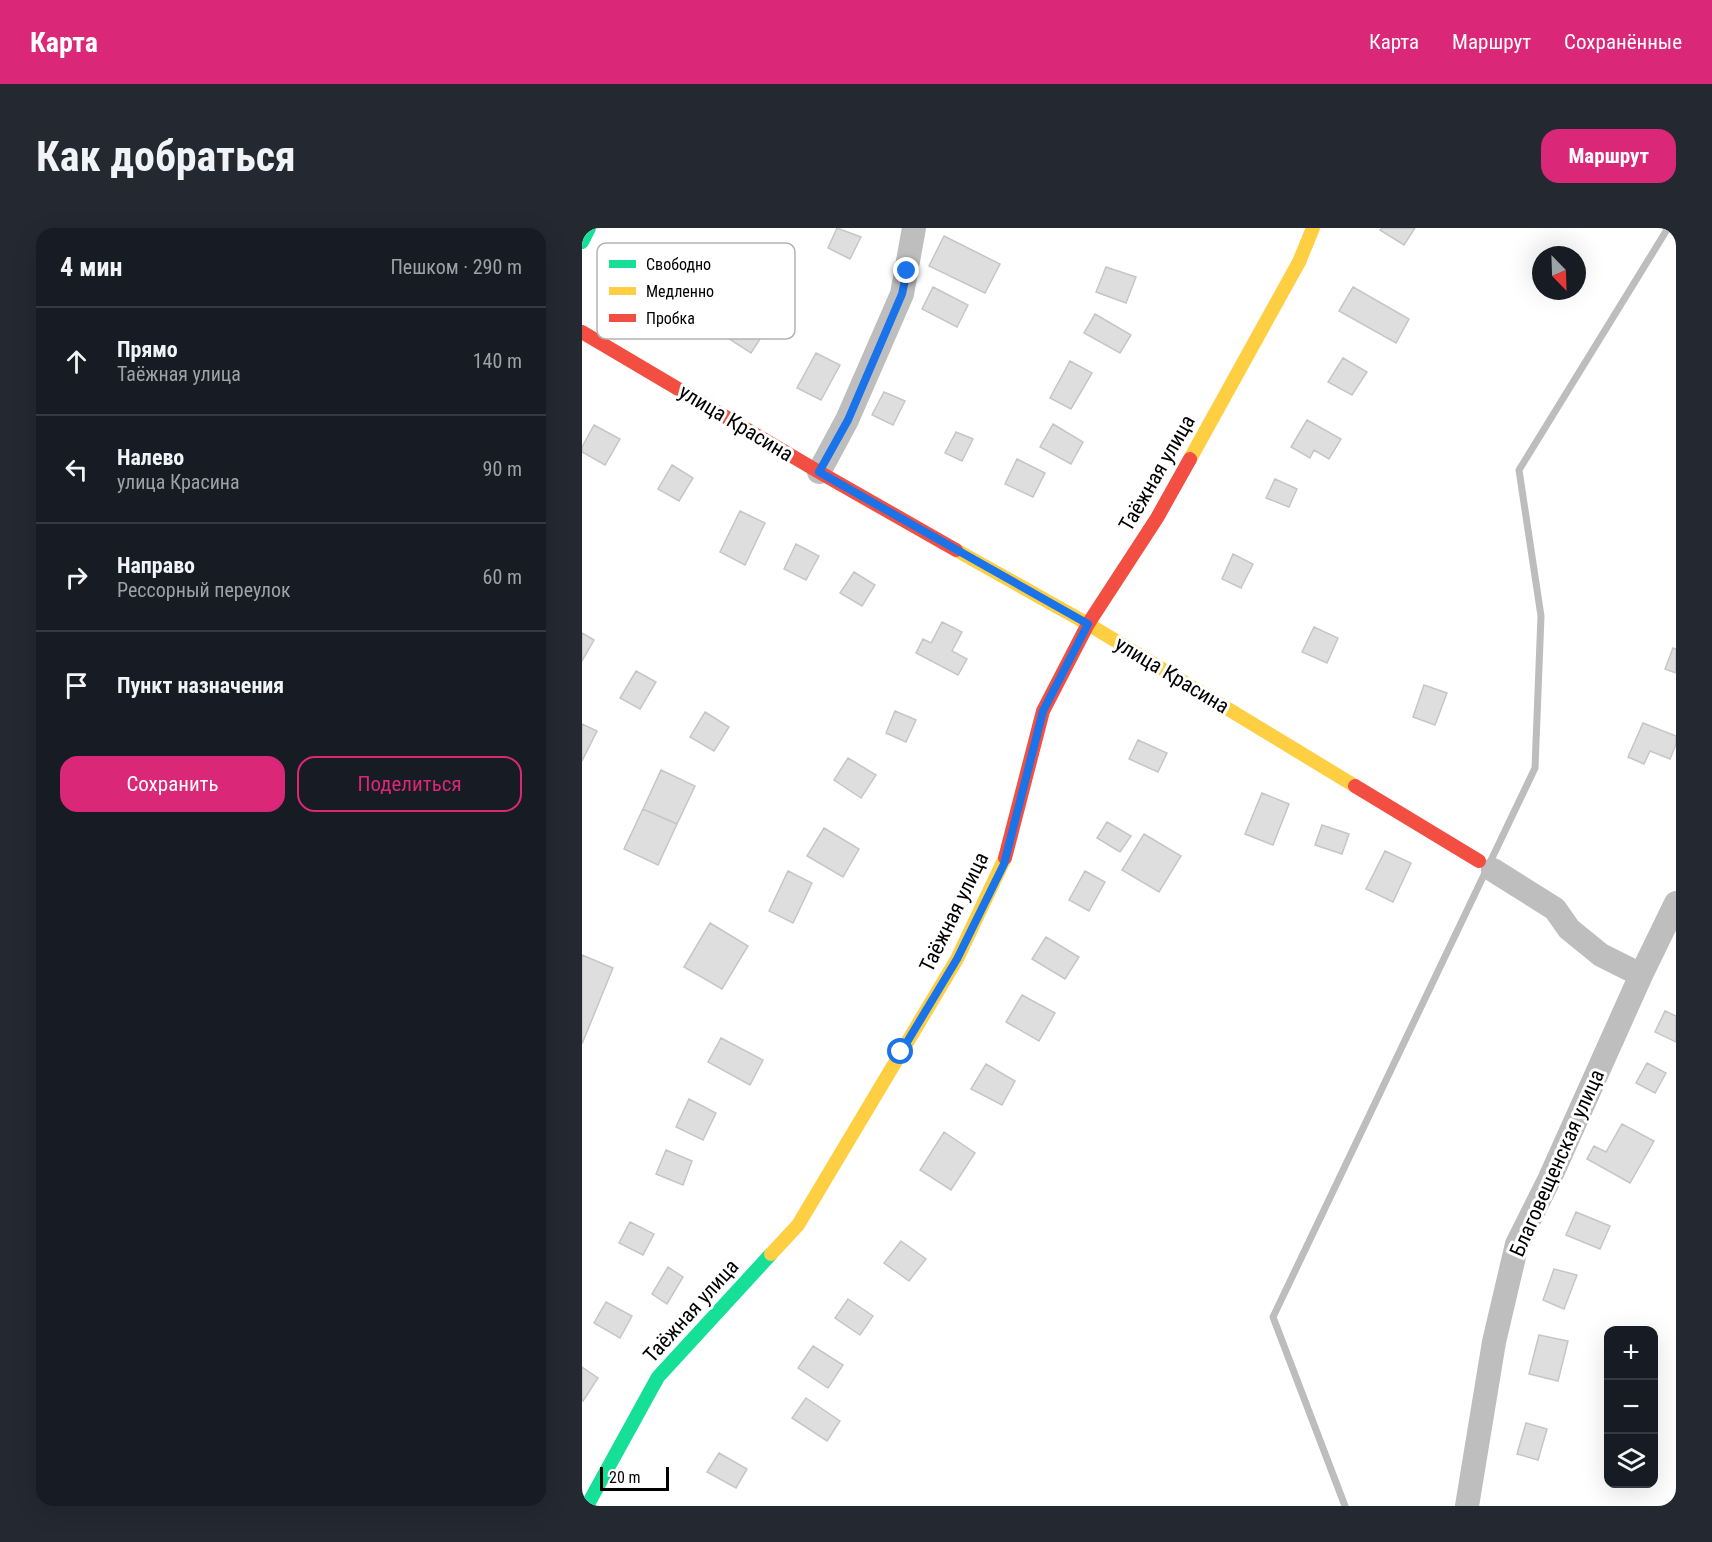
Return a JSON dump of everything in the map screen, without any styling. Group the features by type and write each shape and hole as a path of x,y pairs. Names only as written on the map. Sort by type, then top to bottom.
{"street":[{"path":"582,242 589,228"},
{"path":"819,472 848,420 902,294 914,228"},
{"name":"Таёжная улица","path":"587,1506 658,1377 798,1225 957,959 1004,864 1043,711 1088,624 1157,518 1299,262 1313,228"},
{"name":"улица Красина","path":"582,332 819,472 1088,624 1486,865 1555,909 1569,929 1601,955 1641,975"},
{"name":"Благовещенская улица","path":"1467,1506 1494,1342 1517,1244 1550,1178 1641,975 1674,915"}],"building":[{"path":"837,228 861,237 850,259 828,248"},
{"path":"1382,228 1415,228 1404,245 1380,230"},
{"path":"944,236 1000,264 985,293 929,266"},
{"path":"1106,267 1136,277 1126,303 1096,292"},
{"path":"933,287 968,305 957,327 922,309"},
{"path":"1353,287 1409,319 1396,343 1339,311"},
{"path":"1095,314 1131,335 1120,353 1084,333"},
{"path":"729,339 760,339 751,353"},
{"path":"816,353 840,365 821,400 797,388"},
{"path":"1343,358 1367,372 1352,395 1328,382"},
{"path":"1070,361 1092,373 1071,409 1050,398"},
{"path":"884,392 905,401 893,425 872,415"},
{"path":"1307,420 1341,439 1329,459 1314,450 1310,458 1291,447"},
{"path":"1053,424 1083,442 1071,464 1040,447"},
{"path":"594,425 620,439 605,465 582,452 582,447"},
{"path":"956,432 973,439 962,461 945,453"},
{"path":"1017,459 1045,473 1033,497 1005,484"},
{"path":"672,465 693,478 679,501 658,489"},
{"path":"1275,479 1297,489 1289,507 1266,498"},
{"path":"740,511 765,523 745,565 720,552"},
{"path":"796,544 819,556 806,580 784,569"},
{"path":"1233,554 1253,564 1241,588 1222,579"},
{"path":"854,572 875,585 862,606 840,593"},
{"path":"942,622 962,632 952,651 967,659 958,675 916,653 923,639 931,643"},
{"path":"1314,627 1338,638 1327,663 1302,652"},
{"path":"582,633 594,640 582,661"},
{"path":"1673,648 1676,649 1676,673 1665,669"},
{"path":"636,671 656,682 640,709 620,698"},
{"path":"1424,685 1447,693 1435,725 1413,717"},
{"path":"895,711 916,720 906,742 886,733"},
{"path":"705,712 729,727 714,751 690,737"},
{"path":"1643,723 1676,736 1676,744 1670,759 1650,751 1644,764 1628,757"},
{"path":"582,724 597,731 582,761"},
{"path":"1138,740 1167,753 1158,772 1129,759"},
{"path":"848,758 876,775 861,798 834,780"},
{"path":"661,770 695,786 677,824 643,809"},
{"path":"1262,793 1289,804 1273,845 1245,834"},
{"path":"643,809 677,824 658,865 624,849"},
{"path":"1107,822 1131,836 1120,852 1097,838"},
{"path":"1322,825 1349,834 1342,854 1315,845"},
{"path":"824,828 859,849 843,877 807,856"},
{"path":"1144,834 1181,856 1159,892 1122,870"},
{"path":"1385,851 1411,863 1393,902 1366,889"},
{"path":"788,871 812,883 793,923 769,911"},
{"path":"1085,871 1105,882 1089,911 1069,900"},
{"path":"710,923 748,946 722,989 684,967"},
{"path":"1046,937 1079,957 1065,979 1032,959"},
{"path":"582,955 613,968 582,1044"},
{"path":"1022,995 1055,1013 1039,1041 1006,1022"},
{"path":"1665,1011 1676,1016 1676,1042 1655,1032"},
{"path":"721,1038 763,1060 750,1085 708,1062"},
{"path":"1647,1063 1666,1073 1655,1093 1636,1083"},
{"path":"986,1064 1015,1081 1002,1105 971,1089"},
{"path":"689,1099 716,1113 703,1140 676,1127"},
{"path":"1622,1124 1654,1141 1630,1183 1587,1159 1594,1146 1606,1152"},
{"path":"944,1132 975,1153 951,1190 920,1170"},
{"path":"666,1150 692,1161 683,1185 656,1174"},
{"path":"1576,1212 1610,1226 1600,1249 1566,1235"},
{"path":"630,1222 654,1234 643,1255 619,1243"},
{"path":"901,1241 926,1259 909,1281 884,1263"},
{"path":"668,1267 683,1277 667,1304 652,1294"},
{"path":"1554,1269 1577,1275 1564,1309 1543,1300"},
{"path":"848,1299 873,1316 860,1335 835,1318"},
{"path":"606,1302 632,1316 620,1338 594,1323"},
{"path":"1539,1335 1568,1341 1558,1381 1529,1374"},
{"path":"813,1346 843,1365 828,1388 798,1368"},
{"path":"582,1367 598,1378 583,1401 582,1400"},
{"path":"806,1398 840,1421 827,1441 792,1418"},
{"path":"1526,1423 1547,1429 1538,1460 1517,1454"},
{"path":"719,1453 747,1469 736,1488 707,1472"}],"waterway":[{"path":"1345,1506 1273,1317 1535,768 1541,616 1519,470 1668,228"}],"traffic: fast":[{"path":"582,242 589,228"},
{"path":"587,1506 658,1377 771,1254"}],"traffic: slow":[{"path":"1190,459 1299,262 1313,228"},
{"path":"956,550 1088,624 1355,786"},
{"path":"771,1254 798,1225 957,959 1005,858"}],"traffic: jam":[{"path":"582,332 956,550"},
{"path":"1005,858 1043,711 1088,624 1157,518 1190,459"},
{"path":"1355,786 1479,861"}],"route":[{"path":"901,1052 957,959 1004,864 1043,711 1088,624 819,472 848,420 902,294 907,271"}]}
